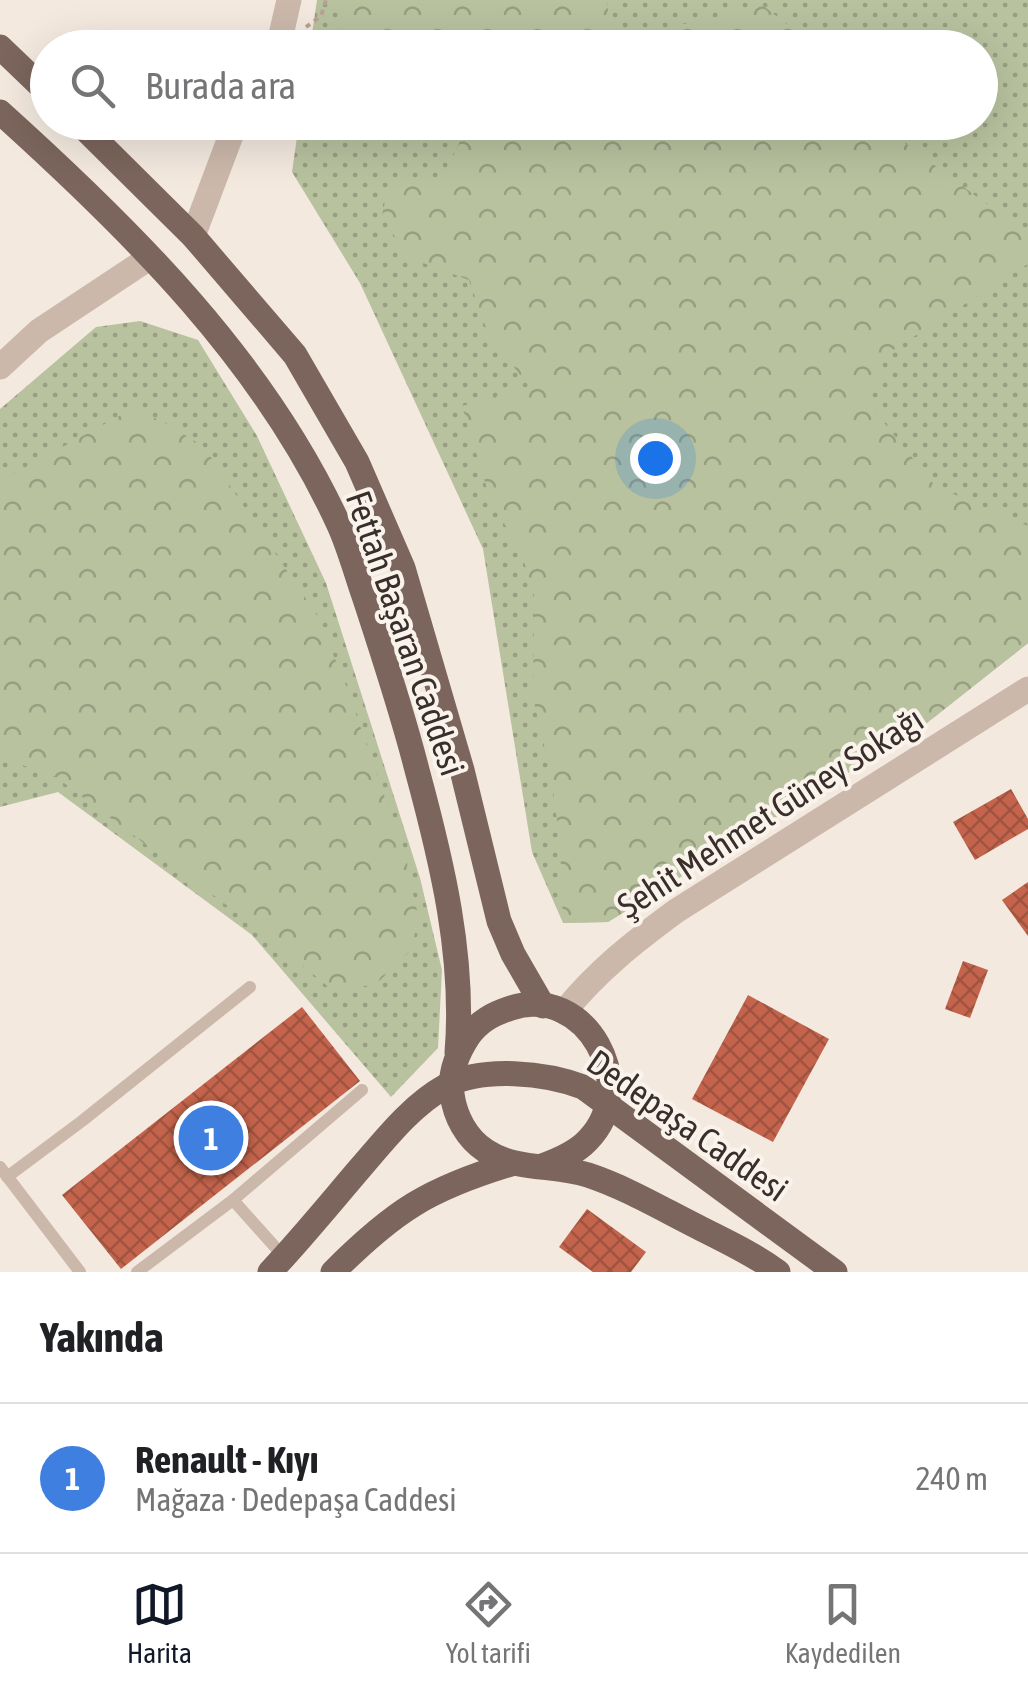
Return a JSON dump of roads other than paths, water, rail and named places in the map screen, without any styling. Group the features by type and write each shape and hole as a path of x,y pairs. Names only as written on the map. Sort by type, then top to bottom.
{"main road":[{"path":"0,47 30,76"},
{"name":"Fettah Başaran Caddesi","path":"0,112 149,258 237,356 304,456 340,528 398,696 444,880 460,1012 450,1084"},
{"path":"96,140 193,236 295,354 357,462 403,568 462,770 499,921 513,954 554,1009"},
{"path":"457,1053 475,1027 495,1013 518,1006 554,1009 584,1024 598,1041 608,1068 609,1104 602,1122 575,1152 542,1166"},
{"name":"Dedepaşa Caddesi","path":"277,1265 398,1124 423,1101 450,1084 514,1073 555,1076 583,1087 834,1272"},
{"path":"450,1084 454,1109 465,1131 483,1149 511,1164"},
{"path":"334,1272 375,1230 406,1206 471,1176 511,1164"},
{"name":"Dedepaşa Caddesi","path":"511,1164 586,1174 621,1187 778,1272"}],"street":[{"path":"282,30 289,0"},
{"path":"193,236 229,140"},
{"path":"0,367 39,331 149,258"},
{"name":"Şehit Mehmet Güney Sokağı","path":"554,1009 676,911 1028,688"}],"lane":[{"path":"80,1272 4,1172 250,987"},
{"path":"137,1272 233,1200 362,1090"},
{"path":"233,1200 277,1265"}],"place":[{"name":"Renault - Kıyı","path":"211,1138"}]}
